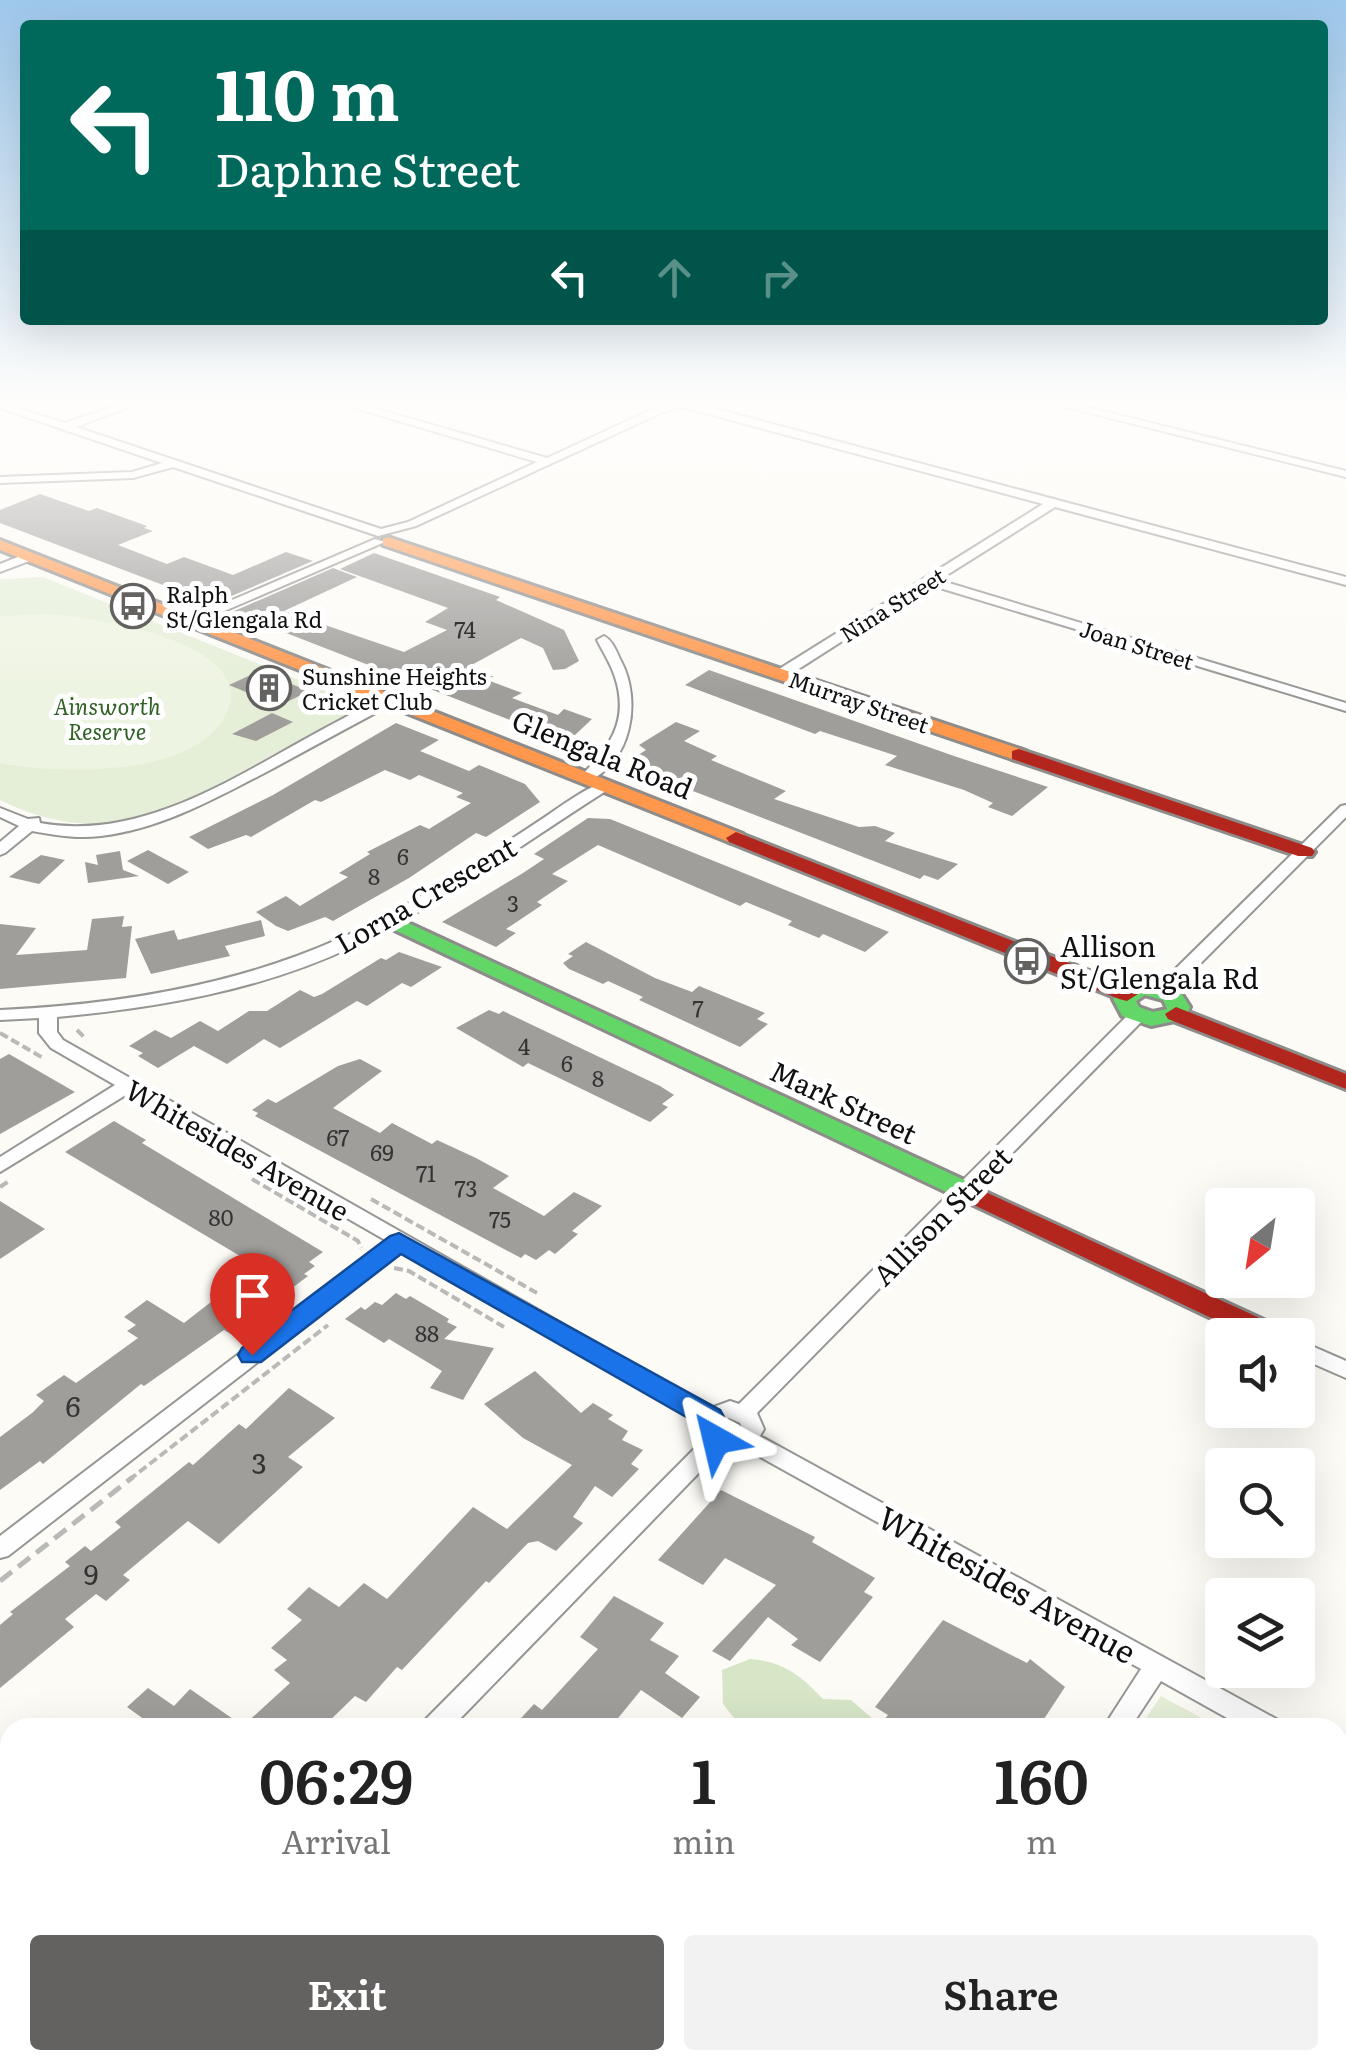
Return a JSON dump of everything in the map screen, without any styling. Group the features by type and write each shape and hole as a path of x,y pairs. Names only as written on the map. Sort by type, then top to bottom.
{"street":[{"name":"Murray Street","path":"274,500 1304,852"},
{"path":"196,623 467,500"},
{"path":"1045,500 1346,581"},
{"name":"Nina Street","path":"781,674 1054,502"},
{"name":"Glengala Road","path":"0,546 1127,994"},
{"path":"0,568 28,556"},
{"name":"Joan Street","path":"928,581 1346,706"},
{"name":"Lorna Crescent","path":"0,1014 133,1005 258,977 322,954 391,921 595,782 625,720 621,676 604,640 629,622"},
{"path":"0,809 30,824 62,832 132,827 174,813 389,700"},
{"path":"1164,991 1346,809"},
{"path":"0,848 30,824"},
{"name":"Mark Street","path":"391,921 1235,1318"},
{"path":"1176,1014 1178,1002 1164,991 1142,988 1127,994 1125,1004 1137,1016 1160,1020 1176,1014 1346,1082"},
{"name":"Whitesides Avenue","path":"48,1013 48,1033 57,1044 713,1429"},
{"name":"Allison Street","path":"744,1413 1137,1016"},
{"path":"0,1166 128,1086"},
{"path":"0,1549 399,1242"},
{"path":"1315,1356 1346,1370"},
{"path":"443,1718 713,1429 722,1410 744,1413 752,1423 747,1439 733,1444 713,1429"},
{"name":"Whitesides Avenue","path":"747,1439 1251,1718"},
{"path":"1122,1718 1157,1666"}],"path":[{"path":"0,1033 50,1062"},
{"path":"243,1174 358,1241 360,1247 398,1270 409,1271 504,1327"},
{"path":"383,1282 398,1270"},
{"path":"0,1581 337,1317"}],"green space":[{"name":"Ainsworth Reserve","path":"43,577 361,705 331,726 205,791 142,817 110,823 76,823 40,816 0,800 0,579"},
{"path":"45,614 132,627 198,652 220,670 231,692 224,718 207,738 183,752 153,762 87,769 0,763 0,616"},
{"path":"750,1659 772,1663 807,1683 823,1699 851,1700 872,1718 734,1718 723,1704 722,1670"},
{"path":"1161,1696 1201,1718 1146,1718"}],"building":[{"path":"26,500 56,500 89,511 97,508 153,531 118,545 167,564 184,557 233,575 286,552 313,561 213,604 0,523 0,510"},
{"path":"374,553 500,597 496,600 564,630 579,661 565,669 553,670 543,648 521,638 468,667 494,677 482,678 522,693 512,698 558,715 564,709 592,719 575,735 536,730 232,612 333,568 357,577 284,611 404,652 447,630 425,622 448,608 340,569"},
{"path":"709,670 1048,787 1012,816 988,807 993,803 964,790 885,765 897,756 820,731 815,734 685,685"},
{"name":"Sunshine Heights Cricket Club","path":"259,671 309,691 279,706 229,685"},
{"path":"272,713 293,722 256,741 232,734"},
{"path":"676,722 700,731 684,741 717,756 711,760 786,791 774,799 859,827 875,826 895,833 885,841 958,864 938,880 924,875 920,879 636,769 647,762 635,757 646,750 639,745"},
{"path":"396,723 439,740 420,751 469,771 479,765 525,784 540,802 486,837 476,833 409,878 333,921 325,917 288,931 256,912 286,896 300,906 348,877 339,873 370,854 367,852 420,825 429,829 471,803 456,797 463,793 419,775 410,780 385,770 321,802 315,800 251,837 246,835 208,849 189,837 273,795"},
{"path":"588,818 610,819 889,932 865,952 823,934 819,938 788,925 792,921 746,902 740,906 598,845 552,874 568,881 537,902 542,905 506,929 516,933 496,947 442,922 544,859 534,854"},
{"path":"148,850 189,872 168,884 127,861"},
{"path":"120,851 123,870 139,876 88,883 85,862 98,865 96,855"},
{"path":"41,855 65,860 39,884 9,877"},
{"path":"124,916 122,927 132,926 126,978 0,989 0,924 36,928 16,955 87,950 92,919"},
{"path":"261,920 265,936 225,946 230,956 151,974 135,939 174,930 178,940"},
{"path":"586,942 655,978 692,992 699,986 765,1013 757,1019 768,1024 740,1047 639,1000 643,997 608,981 603,984 569,969 563,963 573,956 568,954"},
{"path":"399,952 442,967 411,987 402,983 367,1006 357,1001 280,1048 264,1039 227,1064 194,1046 158,1068 129,1046 155,1030 171,1038 200,1021 218,1031 249,1011 267,1011 300,990 314,997 322,994 381,958 386,960"},
{"path":"489,1010 499,1014 503,1011 660,1086 674,1095 662,1104 668,1107 650,1122 528,1063 523,1067 456,1028"},
{"path":"9,1054 75,1092 0,1134 0,1059"},
{"path":"360,1059 382,1071 333,1108 380,1133 392,1123 432,1144 437,1140 476,1158 509,1176 493,1188 544,1216 574,1192 602,1206 572,1231 578,1234 555,1254 549,1250 536,1260 525,1254 521,1258 255,1116 258,1113 252,1110 268,1099 276,1103 338,1066"},
{"path":"114,1121 146,1140 142,1143 323,1252 309,1262 315,1266 304,1274 308,1276 231,1334 224,1330 144,1386 141,1384 43,1464 40,1461 0,1490 0,1437 44,1401 36,1395 64,1375 76,1383 138,1338 127,1331 136,1325 124,1317 147,1300 184,1323 257,1266 65,1152"},
{"path":"0,1201 45,1229 0,1259"},
{"path":"396,1293 406,1299 410,1296 449,1319 447,1322 457,1327 444,1339 494,1348 463,1400 430,1388 442,1371 389,1339 384,1343 345,1319 361,1307 365,1310 375,1302 382,1305"},
{"path":"535,1371 581,1413 593,1403 613,1415 608,1419 628,1431 622,1440 643,1450 631,1464 639,1469 612,1497 595,1486 573,1517 583,1523 556,1551 538,1541 528,1543 489,1583 486,1581 402,1670 397,1667 366,1702 355,1696 332,1718 252,1718 290,1683 274,1670 287,1660 271,1648 302,1620 287,1609 309,1587 339,1607 364,1583 387,1599 473,1507 507,1529 572,1465 523,1438 484,1404"},
{"path":"289,1388 335,1418 288,1457 303,1467 219,1544 188,1521 123,1575 130,1580 106,1601 96,1594 65,1619 74,1627 0,1688 0,1625 13,1614 10,1612 70,1566 65,1562 85,1546 91,1551 121,1527 115,1522 189,1462 193,1465 239,1424 246,1429"},
{"path":"721,1490 815,1537 812,1542 875,1578 864,1592 873,1597 820,1662 791,1645 798,1639 768,1617 730,1661 712,1651 776,1585 725,1558 703,1585 658,1560"},
{"path":"614,1596 664,1623 650,1640 679,1656 665,1673 700,1697 682,1718 641,1690 618,1718 521,1718 534,1704 542,1710 598,1649 580,1637"},
{"path":"943,1620 1027,1663 1030,1659 1065,1687 1045,1718 885,1718 888,1715 875,1707"},
{"path":"148,1688 174,1706 190,1689 232,1718 142,1718 127,1707"}],"traffic: fast":[{"path":"391,921 966,1191"},
{"path":"1142,988 1171,995 1179,1007 1176,1014 1151,1019 1130,1011 1124,999 1142,988"}],"traffic: slow":[{"path":"388,542 1019,755"},
{"path":"0,545 736,838"}],"traffic: jam":[{"path":"1019,755 1305,852"},
{"path":"736,838 1127,994"},
{"path":"1176,1014 1346,1082"},
{"path":"966,1191 1235,1318"}],"place":[{"name":"Ralph St/Glengala Rd","path":"133,606"},
{"name":"Sunshine Heights Cricket Club","path":"269,688"},
{"name":"Allison St/Glengala Rd","path":"1027,961"}],"route":[{"path":"252,1355 399,1242 710,1417 708,1430 716,1440"}]}
